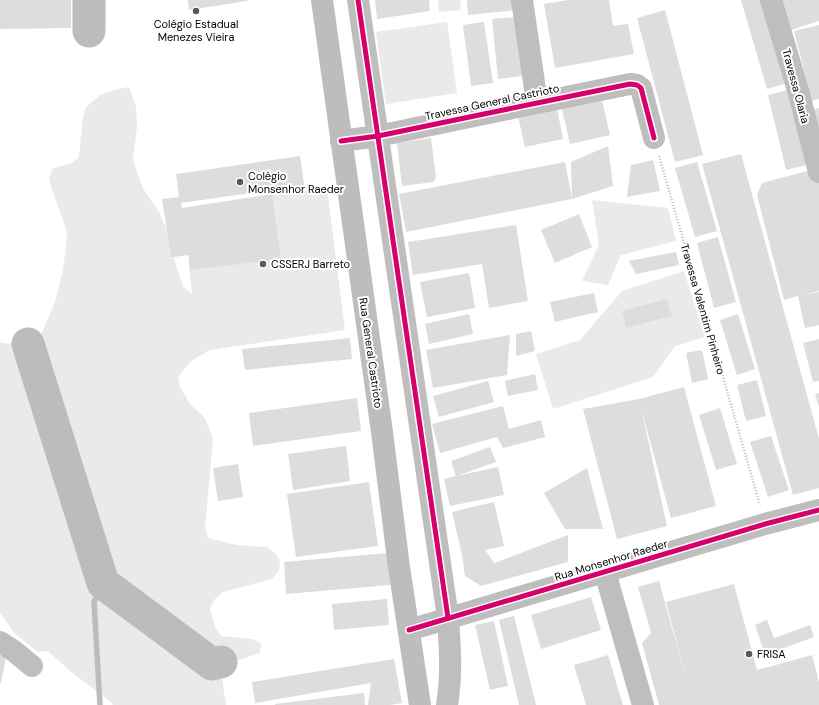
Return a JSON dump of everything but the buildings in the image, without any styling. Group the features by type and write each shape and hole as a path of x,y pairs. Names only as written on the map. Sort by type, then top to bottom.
{"main road":[{"name":"Rua General Castrioto","path":"322,0 381,424 398,567 420,705"}],"street":[{"path":"358,0 448,618 450,687 447,705"},
{"path":"522,0 537,103"},
{"name":"Travessa Olaria","path":"771,0 798,90 819,172"},
{"name":"Travessa General Castrioto","path":"341,141 378,136 630,84 637,85 641,88 654,138"},
{"name":"Rua Monsenhor Raeder","path":"409,630 765,524 819,510"},
{"path":"604,572 643,705"},
{"path":"0,642 32,666"}],"shaded area":[{"path":"438,0 460,0 461,10 439,12"},
{"path":"447,22 457,93 386,104 376,32"},
{"path":"129,87 136,106 137,127 133,159 143,188 159,212 167,230 182,208 327,187 345,330 210,350 191,361 178,377 180,387 190,404 205,418 213,439 205,528 208,538 237,545 267,547 275,553 280,561 279,571 272,579 223,592 215,599 210,608 215,627 221,636 252,639 261,643 260,653 233,662 225,667 222,677 226,705 113,705 110,701 70,671 48,651 38,652 15,634 0,613 0,342 14,343 41,335 55,302 63,270 67,238 65,226 49,178 52,169 72,163 79,157 83,117 86,107 100,95 117,89","holes":["188,255 192,294 183,286 174,257"]},
{"path":"592,200 668,208 676,241 621,255 608,285 582,281 599,245"},
{"path":"684,271 705,337 675,346 653,377 553,409 536,354 580,340 622,291"}],"waterway":[{"path":"89,0 89,31"},
{"path":"28,344 103,583 212,664 221,662"},
{"path":"100,705 94,602 103,583"}],"cycle path":[{"path":"358,0 448,618"},
{"path":"341,141 378,136 630,84 637,85 641,88 654,138"},
{"path":"409,630 765,524 819,510"}],"place":[{"name":"Colégio Estadual Menezes Vieira","path":"196,11"},
{"name":"Colégio Monsenhor Raeder","path":"240,182"},
{"name":"CSSERJ Barreto","path":"263,264"},
{"name":"FRISA","path":"749,654"}]}
